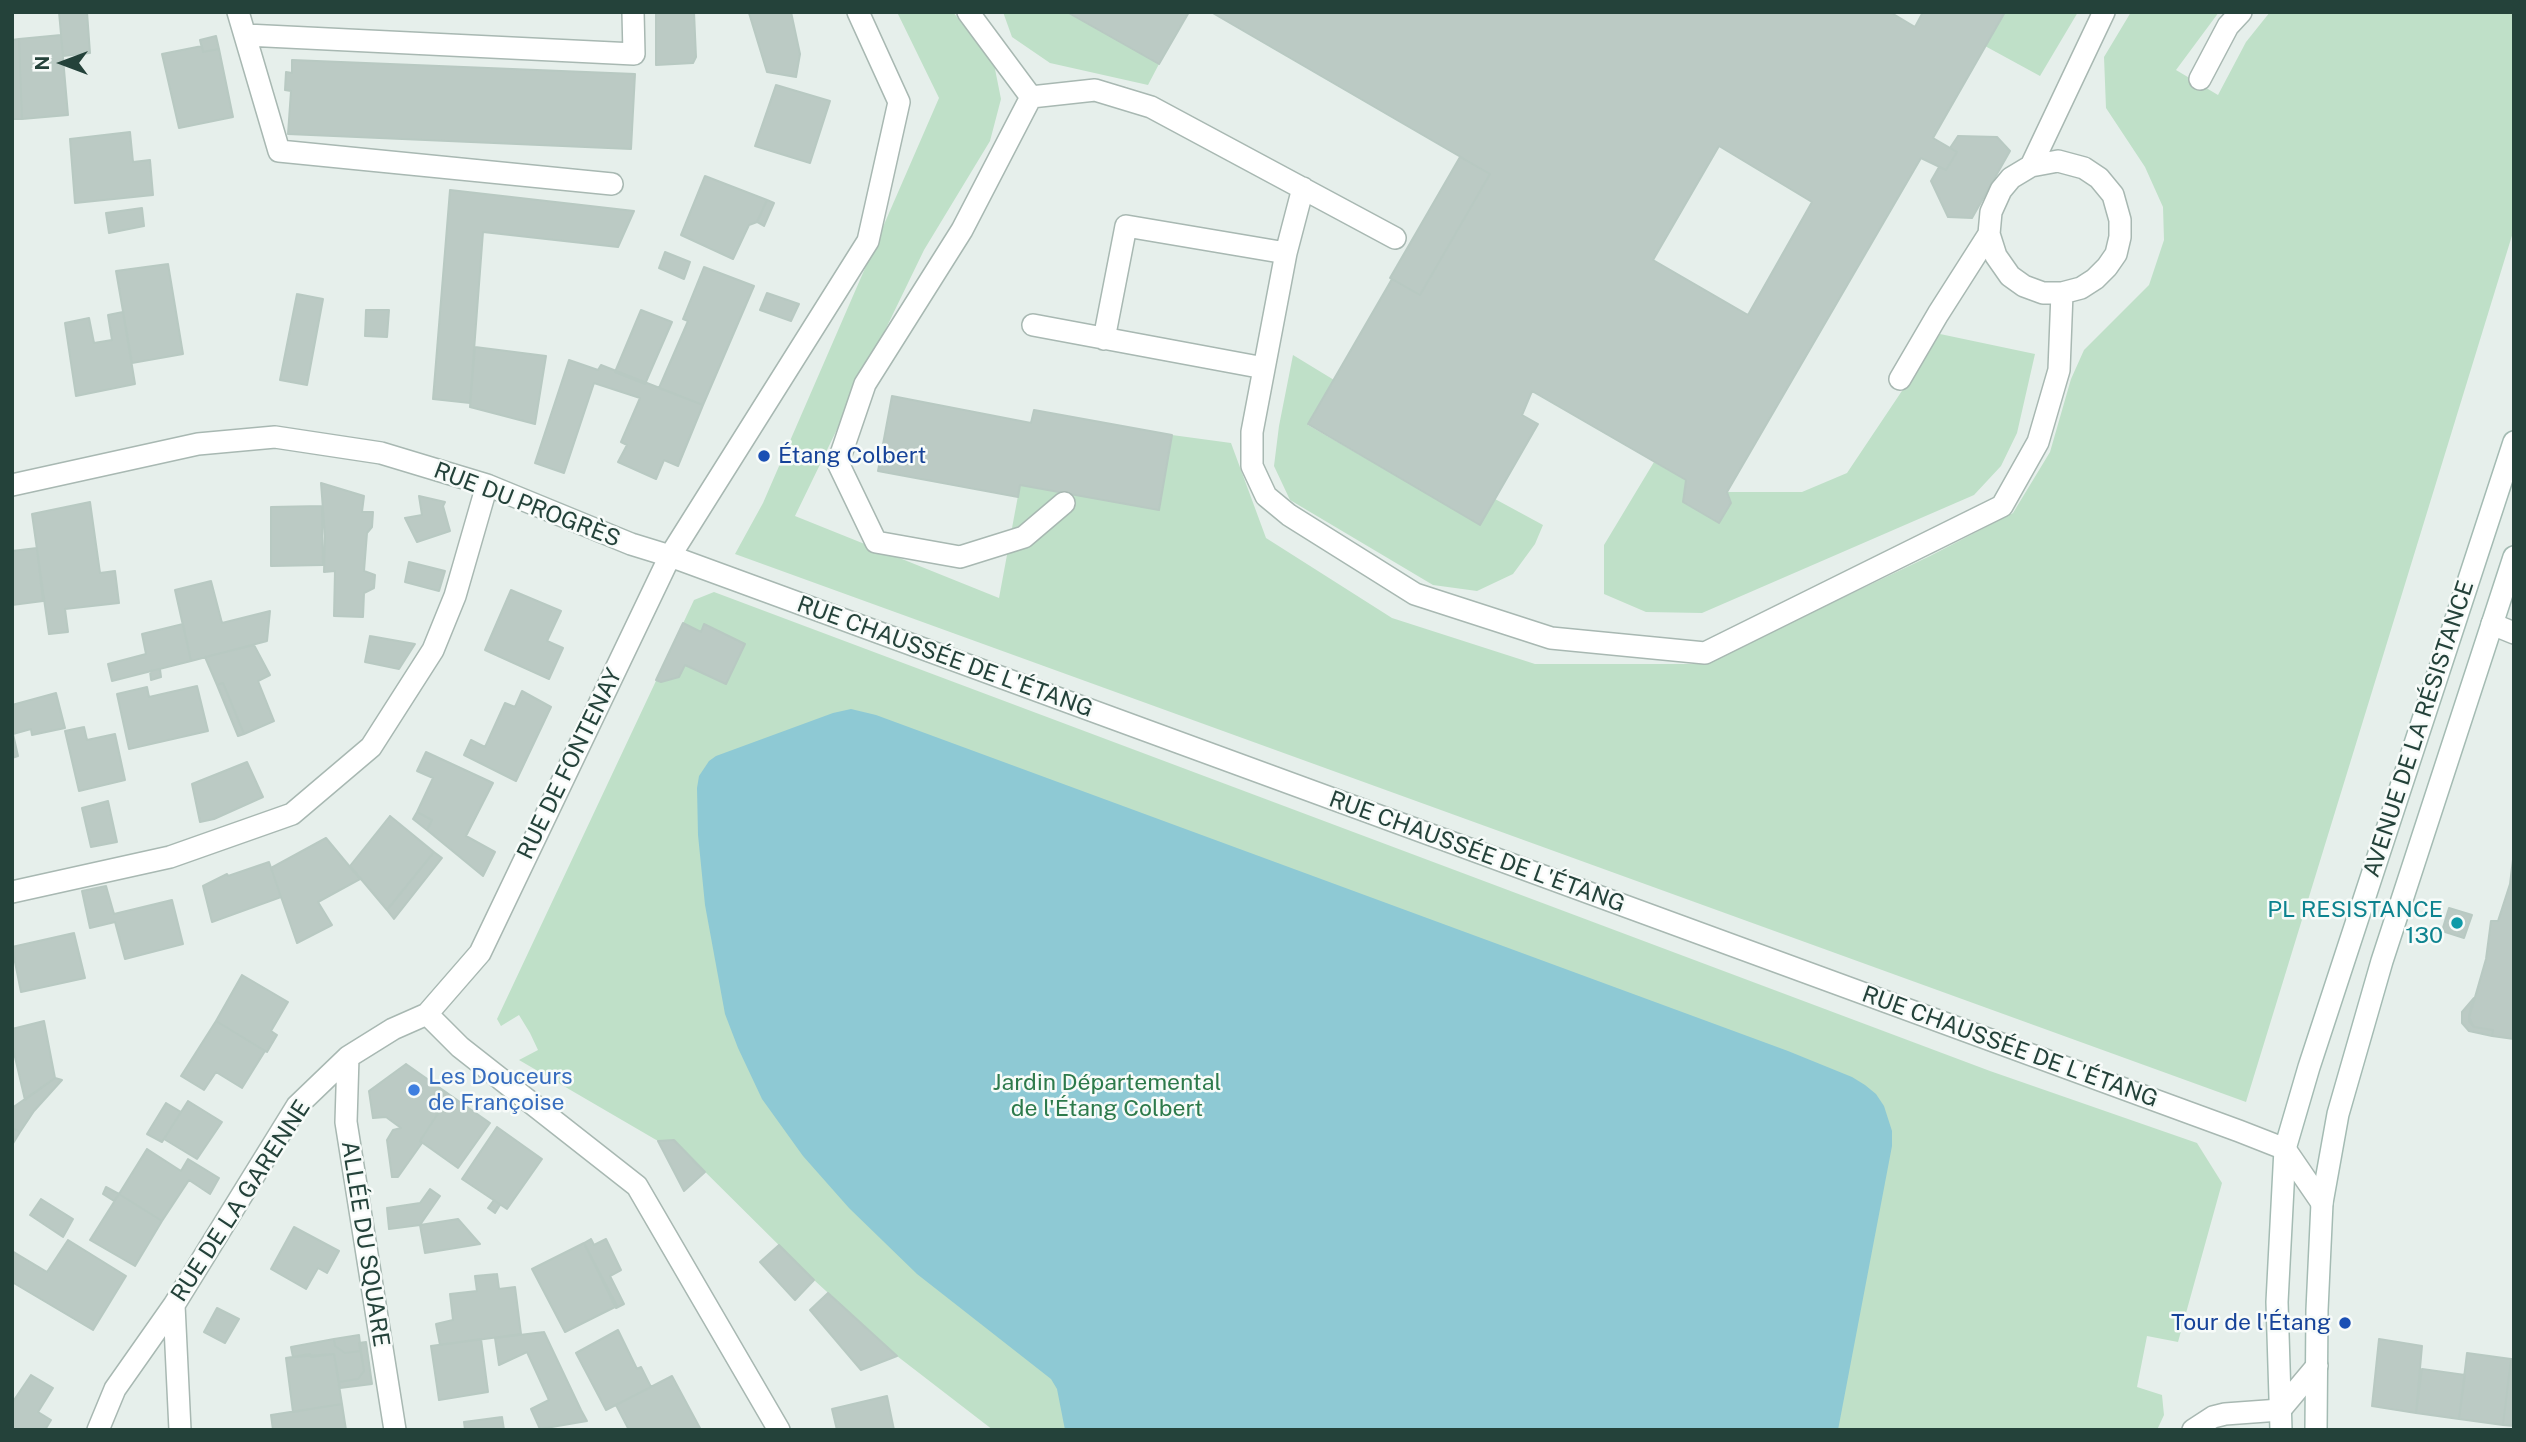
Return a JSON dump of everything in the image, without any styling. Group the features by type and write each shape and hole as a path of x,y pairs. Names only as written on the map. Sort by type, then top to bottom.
{"street":[{"path":"238,12 279,151 612,184"},
{"path":"246,35 634,54 633,12"},
{"name":"RUE DE FONTENAY","path":"427,1014 480,953 670,556 868,241 899,102 858,12"},
{"path":"968,12 1031,97"},
{"path":"2031,166 2105,12"},
{"path":"2200,79 2228,26 2241,12"},
{"path":"1031,97 1095,90 1151,107 1395,238"},
{"path":"1031,97 962,230 865,384 838,463 876,542 924,551 960,557 1024,537 1064,503"},
{"path":"2058,161 2084,168 2099,178 2113,195 2120,220 2116,254 2095,279 2081,288 2062,293 2043,293 2024,286 2010,276 1996,256 1989,234 1991,212 2001,190 2011,178 2031,166 2058,161"},
{"path":"1303,188 1286,253 1252,432 1252,467 1266,496 1289,515 1415,594 1552,638 1705,653 2002,506 2038,442 2059,370 2062,293"},
{"path":"1104,339 1126,226 1286,253"},
{"path":"1900,379 1989,234"},
{"path":"1033,325 1264,368"},
{"name":"RUE DU PROGRÈS","path":"12,485 198,444 275,438 381,453 487,485 631,544 670,556"},
{"name":"AVENUE DE LA RÉSISTANCE","path":"2281,1420 2277,1302 2285,1149 2309,1067 2514,442"},
{"path":"12,892 170,857 292,814 371,747 433,650 456,596 487,485"},
{"name":"RUE CHAUSSÉE DE L'ÉTANG","path":"670,556 2285,1149"},
{"name":"AVENUE DE LA RÉSISTANCE","path":"2316,1430 2322,1203 2338,1114 2382,961 2514,557"},
{"path":"2492,624 2514,633"},
{"path":"427,1014 460,1047 636,1186 779,1430"},
{"name":"RUE DE LA GARENNE","path":"98,1430 115,1389 174,1305 297,1107 348,1057 393,1029 427,1014"},
{"name":"ALLÉE DU SQUARE","path":"348,1057 346,1122 395,1430"},
{"path":"2285,1149 2322,1203"},
{"path":"174,1305 180,1430"},
{"path":"2193,1430 2225,1414 2281,1420 2317,1366"}],"green space":[{"path":"897,12 953,12 994,64 1001,99 990,141 924,250 795,516 999,598 1020,485 1158,510 1172,435 1231,443 1266,538 1392,618 1535,664 1704,664 1930,556 2013,513 2050,452 2071,379 2084,350 2149,285 2164,240 2163,207 2145,167 2106,108 2104,57 2131,12 2219,12 2176,70 2218,95 2246,42 2270,12 2514,12 2514,229 2246,1102 735,554 763,503 939,98"},
{"path":"1003,12 1067,12 1159,64 1148,85 1050,63 1012,37"},
{"path":"2005,12 2078,12 2040,76 1985,46"},
{"path":"1940,334 2035,354 2017,433 2001,466 1974,495 1702,613 1646,612 1604,594 1604,545 1654,462 1686,480 1684,502 1718,522 1731,503 1727,492 1802,492 1847,473"},
{"path":"1293,355 1334,380 1308,425 1480,524 1495,499 1543,525 1535,544 1513,574 1477,591 1433,585 1290,500 1274,466"},
{"name":"Jardin Départemental de l'Étang Colbert","path":"714,592 1990,1071 2197,1143 2222,1183 2178,1342 2147,1336 2137,1387 2162,1395 2164,1415 2157,1430 993,1430 897,1356 814,1280 674,1141 658,1141 519,1060 538,1050 530,1033 519,1015 501,1026 497,1019 694,600"}],"water":[{"name":"Jardin Départemental de l'Étang Colbert","path":"851,709 876,715 1788,1051 1865,1085 1876,1094 1884,1106 1892,1131 1892,1146 1838,1430 1065,1430 1057,1389 1051,1379 917,1274 849,1208 803,1156 762,1099 725,1014 705,905 698,835 699,776 716,756 833,713"}],"building":[{"path":"59,12 87,12 90,53 63,56"},
{"path":"656,12 694,12 696,57 693,63 656,65"},
{"path":"791,12 800,54 796,77 767,72 749,13"},
{"path":"1067,12 1189,12 1159,64"},
{"path":"1211,12 1890,12 1915,27 1923,12 2005,12 1933,138 1957,152 1946,170 1921,158 1727,492 1731,503 1719,523 1683,502 1686,480 1532,391 1522,415 1538,424 1480,525 1308,424 1392,279 1420,295 1490,174","holes":["1719,146 1812,202 1748,315 1653,260"]},
{"path":"61,35 68,115 22,119 19,39"},
{"path":"216,36 219,49 203,52 200,40"},
{"path":"19,39 22,119 12,119 12,40"},
{"path":"202,46 203,52 219,49 233,117 179,128 162,54"},
{"path":"292,60 635,74 631,149 288,134 291,91 285,90 286,72 292,73"},
{"path":"776,85 830,101 810,163 755,146"},
{"path":"130,132 133,162 150,160 153,195 75,203 70,139"},
{"path":"1958,136 1997,137 2010,151 1972,218 1948,217 1931,181 1939,167 1946,170 1957,152 1950,148"},
{"path":"1460,157 1490,174 1420,295 1390,278"},
{"path":"705,176 767,200 757,222 749,225 733,259 681,235"},
{"path":"450,190 634,211 618,247 483,232 470,403 433,399"},
{"path":"767,200 774,203 764,226 757,222"},
{"path":"142,208 144,226 109,233 106,213"},
{"path":"665,252 690,262 684,279 659,268"},
{"path":"168,264 183,354 132,363 116,271"},
{"path":"704,267 754,286 703,405 659,388 688,321 683,319"},
{"path":"767,293 799,304 791,321 760,310"},
{"path":"297,294 323,299 307,385 280,380"},
{"path":"366,310 389,310 387,337 365,336"},
{"path":"641,310 672,322 645,384 615,372"},
{"path":"123,312 135,384 76,396 65,323 89,318 94,343 112,340 108,315"},
{"path":"475,347 546,356 535,424 470,407"},
{"path":"569,360 598,370 601,365 703,405 678,466 664,460 656,479 618,462 627,445 621,442 640,398 594,383 564,473 535,463"},
{"path":"892,396 1031,423 1034,410 1172,435 1159,510 1020,485 1018,497 878,471"},
{"path":"321,483 364,496 362,512 373,512 372,527 367,533 364,571 375,575 374,588 364,593 363,617 334,616 335,571 324,572 325,536"},
{"path":"419,496 445,502 443,506 450,531 417,542 405,518 422,515"},
{"path":"90,502 100,573 115,571 119,603 65,609 68,632 49,634 32,514"},
{"path":"322,506 323,565 271,566 271,507"},
{"path":"37,548 43,601 12,605 12,551"},
{"path":"409,562 445,571 439,591 405,582"},
{"path":"211,581 222,623 270,611 267,641 191,661 175,590"},
{"path":"511,590 561,611 547,641 563,648 549,679 485,650"},
{"path":"683,623 701,632 704,624 745,644 726,684 685,665 679,677 661,682 656,680"},
{"path":"183,624 191,661 112,681 108,664 146,654 142,634"},
{"path":"370,636 415,644 399,669 365,662"},
{"path":"254,645 270,675 258,681 274,721 244,734 223,683 217,685 205,657"},
{"path":"160,669 161,677 151,680 150,671"},
{"path":"223,683 244,734 238,736 217,685"},
{"path":"197,686 208,731 129,749 117,694 147,687 149,697"},
{"path":"522,691 551,707 516,781 464,755 471,740 485,747 505,703 515,707"},
{"path":"56,693 65,728 32,735 31,729 13,734 18,756 12,758 12,705"},
{"path":"84,727 87,740 115,734 125,780 79,791 65,731"},
{"path":"426,752 493,783 466,836 495,852 483,876 427,830 432,820 417,812 433,778 417,771"},
{"path":"247,762 263,797 214,819 200,822 192,784"},
{"path":"108,801 117,842 91,847 82,808"},
{"path":"417,812 432,820 427,830 413,819"},
{"path":"390,816 434,852 387,910 350,866"},
{"path":"326,838 360,879 318,902 332,925 297,943 271,868"},
{"path":"2514,851 2514,1039 2492,1036 2493,1030 2474,1027 2469,1018 2486,959 2491,921 2498,921 2510,884"},
{"path":"434,852 442,858 394,919 387,910"},
{"path":"269,862 281,897 212,922 203,886 227,874 228,876"},
{"path":"106,886 114,914 172,900 183,944 125,959 115,922 90,928 82,891"},
{"name":"PL RESISTANCE 130","path":"2449,908 2472,915 2464,938 2442,931"},
{"path":"74,933 85,978 21,992 12,947"},
{"path":"242,975 288,1002 271,1031 277,1035 267,1052 216,1021"},
{"path":"2474,998 2469,1021 2474,1027 2493,1030 2492,1036 2469,1031 2462,1023 2462,1012"},
{"path":"44,1021 55,1078 25,1100 12,1044 12,1029"},
{"path":"216,1021 265,1051 242,1088 216,1072 204,1090 181,1076"},
{"path":"406,1064 450,1095 398,1177 392,1177 387,1140 393,1130 401,1128 386,1117 373,1118 369,1091"},
{"path":"55,1078 62,1080 34,1111 20,1132 12,1128 12,1108"},
{"path":"450,1095 490,1123 458,1168 420,1141"},
{"path":"188,1101 222,1122 197,1159 164,1139"},
{"path":"166,1103 181,1112 162,1142 147,1134"},
{"path":"497,1127 542,1159 507,1209 462,1179"},
{"path":"12,1128 20,1132 12,1145"},
{"path":"674,1140 705,1172 684,1191 658,1141"},
{"path":"147,1149 181,1171 188,1159 219,1178 210,1194 189,1180 162,1221 119,1194"},
{"path":"106,1187 119,1194 114,1201 103,1194"},
{"path":"430,1189 440,1196 420,1225 389,1229 387,1208 420,1203"},
{"path":"119,1194 162,1221 135,1266 90,1240"},
{"path":"41,1199 73,1219 63,1237 30,1215"},
{"path":"494,1200 500,1205 495,1213 488,1208"},
{"path":"458,1219 480,1244 425,1253 420,1225"},
{"path":"294,1227 339,1251 327,1273 318,1268 306,1289 271,1269"},
{"path":"591,1239 594,1245 606,1239 621,1270 610,1276 624,1304 616,1308 584,1243"},
{"path":"68,1240 126,1276 93,1330 12,1282 12,1251 47,1272"},
{"path":"584,1243 617,1306 565,1332 532,1269"},
{"path":"779,1245 814,1280 795,1300 760,1262"},
{"path":"497,1274 499,1289 515,1287 521,1334 440,1345 436,1324 453,1320 450,1294 477,1291 475,1276"},
{"path":"828,1293 897,1356 861,1370 810,1310"},
{"path":"217,1308 239,1319 225,1343 204,1332"},
{"path":"618,1330 637,1369 641,1367 651,1387 606,1410 576,1353"},
{"path":"544,1332 587,1421 540,1429 531,1409 549,1400 527,1352 499,1365 495,1338"},
{"path":"359,1335 361,1351 345,1353 335,1346 334,1339"},
{"path":"334,1339 335,1346 345,1353 361,1351 364,1371 358,1379 339,1382 334,1354 293,1357 291,1347"},
{"path":"481,1339 488,1392 439,1400 431,1346"},
{"path":"2379,1339 2422,1346 2416,1413 2372,1406"},
{"path":"366,1342 372,1384 340,1388 339,1382 358,1379 364,1371 359,1343"},
{"path":"2467,1353 2511,1359 2503,1425 2459,1419"},
{"path":"310,1354 311,1357 334,1354 342,1404 293,1412 286,1358"},
{"path":"2511,1359 2514,1359 2514,1426 2503,1425"},
{"path":"2422,1369 2465,1375 2459,1419 2416,1413"},
{"path":"31,1375 53,1388 38,1412 51,1420 45,1430 15,1430 12,1428 12,1403"},
{"path":"672,1376 701,1430 629,1430 616,1405"},
{"path":"887,1396 894,1430 837,1430 832,1409"},
{"path":"342,1404 346,1430 273,1430 271,1415"},
{"path":"502,1417 504,1430 465,1430 464,1422"}],"place":[{"name":"Étang Colbert","path":"764,456"},
{"name":"PL RESISTANCE 130","path":"2457,923"},
{"name":"Les Douceurs de Françoise","path":"414,1090"},
{"name":"Tour de l'Étang","path":"2345,1323"}]}
